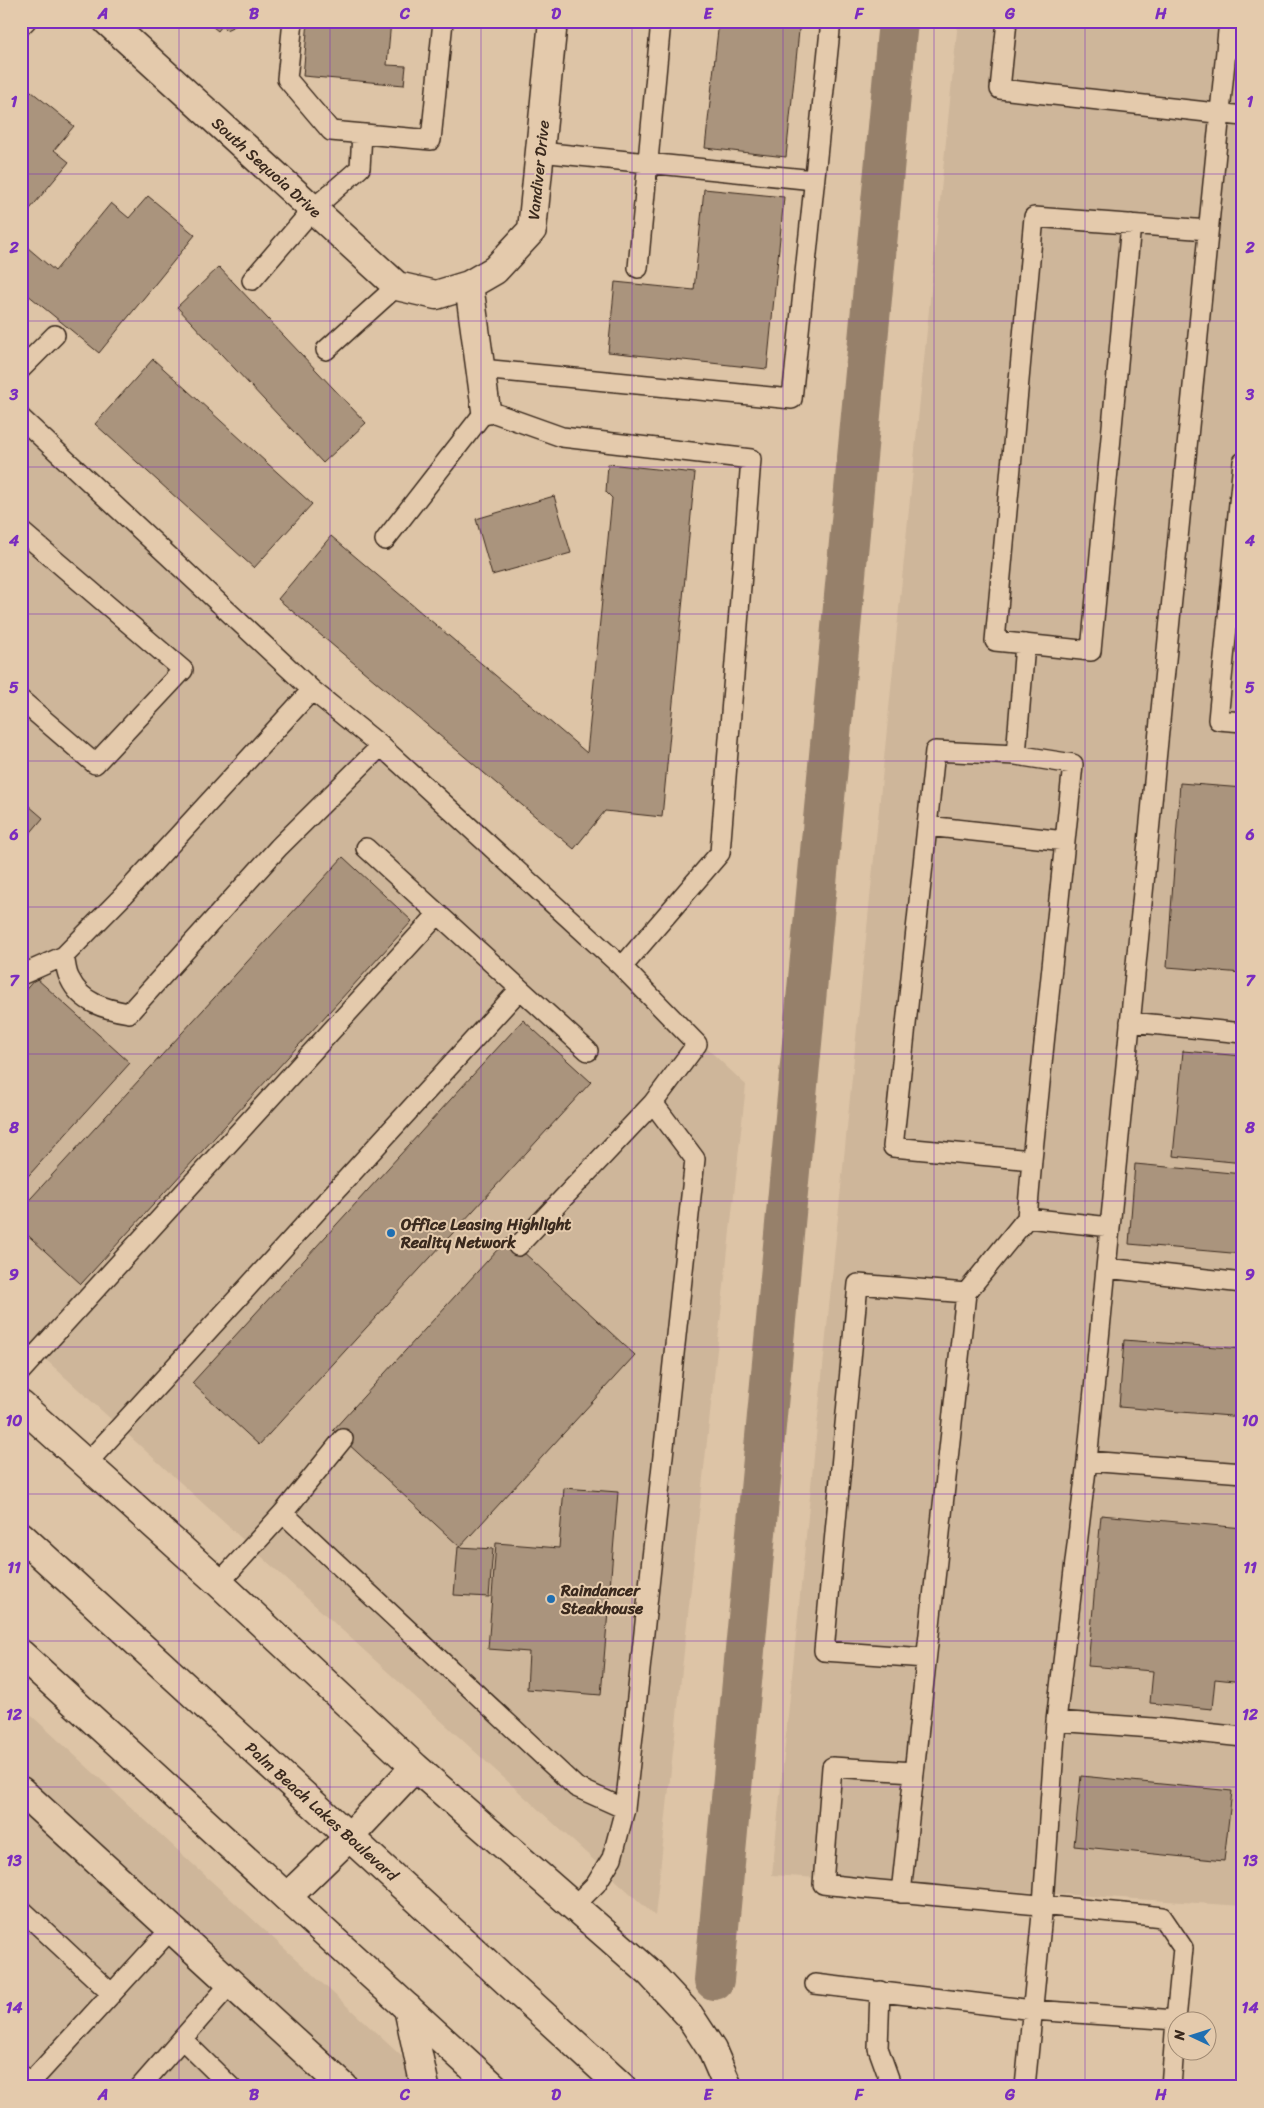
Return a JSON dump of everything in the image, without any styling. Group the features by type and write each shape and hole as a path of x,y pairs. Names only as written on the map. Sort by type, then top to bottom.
{"street":[{"name":"South Sequoia Drive","path":"107,21 397,286 436,295"},
{"name":"Vandiver Drive","path":"436,295 469,285 495,270 532,230 553,21"},
{"path":"469,285 486,410"},
{"path":"21,1406 219,1583 415,1768 650,1973 689,2015 712,2050 728,2087"},
{"name":"Palm Beach Lakes Boulevard","path":"21,1536 622,2087"},
{"path":"21,1654 494,2087"},
{"path":"287,1897 350,1836 415,1768"},
{"path":"21,1792 344,2087"},
{"path":"408,2008 425,2087"}],"lane":[{"path":"21,26 26,21"},
{"path":"292,21 287,79 331,131 431,140 444,21"},
{"path":"638,268 661,21"},
{"path":"481,369 792,399 831,21"},
{"path":"1007,21 1000,89 1243,116"},
{"path":"1025,2087 1043,1904 1056,1721 1087,1462 1229,21"},
{"path":"252,280 312,209 360,168 362,134"},
{"path":"540,152 814,180"},
{"path":"1131,224 1091,650 995,641 1034,216 1208,230"},
{"path":"326,350 397,286"},
{"path":"21,369 55,335"},
{"path":"385,540 486,410 562,437 751,460 720,853 622,967"},
{"path":"21,418 312,690 381,746 622,967 697,1044 653,1103 518,1246"},
{"path":"1243,462 1218,720 1243,722"},
{"path":"21,531 183,670 95,764 21,700"},
{"path":"1016,755 1025,644"},
{"path":"21,975 64,956 121,898 312,690"},
{"path":"64,956 70,980 85,999 106,1009 129,1013 279,847 381,746"},
{"path":"902,1893 966,1293 1027,1218 1073,764 1016,755 935,751 893,1147 1032,1160"},
{"path":"927,826 1065,841"},
{"path":"366,848 588,1051"},
{"path":"21,1371 438,914"},
{"path":"87,1463 520,990"},
{"path":"1130,1022 1243,1033"},
{"path":"573,1907 596,1884 612,1858 625,1809 695,1159 653,1103"},
{"path":"1027,1218 1110,1227"},
{"path":"1106,1268 1243,1283"},
{"path":"926,1658 824,1651 858,1284 966,1293"},
{"path":"219,1583 283,1513 343,1439"},
{"path":"1087,1462 1243,1473"},
{"path":"283,1513 576,1787 625,1809"},
{"path":"1056,1721 1243,1737"},
{"path":"914,1772 832,1767 823,1884 1162,1917 1183,1948 1177,2010"},
{"path":"21,1909 112,1994"},
{"path":"26,2082 112,1994 171,1929"},
{"path":"140,2087 231,1983"},
{"path":"815,1984 1033,2010 1166,2019"},
{"path":"880,1991 878,2048 892,2087"},
{"path":"182,2039 231,2087"},
{"path":"1171,2087 1173,2060"}],"shaded area":[{"path":"958,21 1243,21 1243,1906 772,1875"},
{"path":"21,402 746,1085 655,1916 21,1337"},
{"path":"21,1706 435,2087 21,2087"}],"building":[{"path":"209,21 239,21 239,24 226,30 222,26 218,31 208,23"},
{"path":"308,21 391,21 387,65 406,66 404,85 303,76"},
{"path":"719,21 800,21 786,157 705,148"},
{"path":"21,83 74,126 54,150 69,162 21,220"},
{"path":"704,189 784,197 767,369 608,352 615,282 694,290"},
{"path":"148,196 195,235 99,353 27,294 21,301 21,242 55,271 111,203 129,218"},
{"path":"219,267 366,423 323,463 177,307"},
{"path":"153,359 312,504 254,568 95,424"},
{"path":"608,464 695,473 662,817 605,811 574,849 278,599 331,536 587,753 612,498 606,492"},
{"path":"554,496 571,553 492,575 476,519"},
{"path":"1180,783 1243,788 1243,973 1167,967"},
{"path":"21,799 43,818 21,844"},
{"path":"343,857 412,921 81,1284 21,1229 21,1209"},
{"path":"36,978 130,1063 21,1184 21,995"},
{"name":"Office Leasing Highlight Reality Network","path":"523,1020 591,1082 259,1445 192,1383"},
{"path":"1183,1051 1243,1056 1243,1163 1173,1156"},
{"path":"1135,1164 1243,1174 1243,1254 1129,1244"},
{"path":"508,1238 635,1355 460,1547 333,1430"},
{"path":"1124,1340 1243,1349 1243,1417 1119,1407"},
{"name":"Raindancer Steakhouse","path":"564,1488 618,1492 601,1695 527,1689 529,1652 488,1649 496,1543 559,1548"},
{"path":"1101,1515 1243,1528 1243,1682 1215,1679 1212,1709 1150,1703 1153,1671 1088,1666"},
{"path":"458,1547 493,1549 489,1597 454,1595"},
{"path":"1081,1776 1232,1791 1224,1861 1074,1846"}],"waterway":[{"path":"714,1980 898,21"}],"place":[{"name":"Office Leasing Highlight Reality Network","path":"391,1233"},
{"name":"Raindancer Steakhouse","path":"551,1599"}]}
